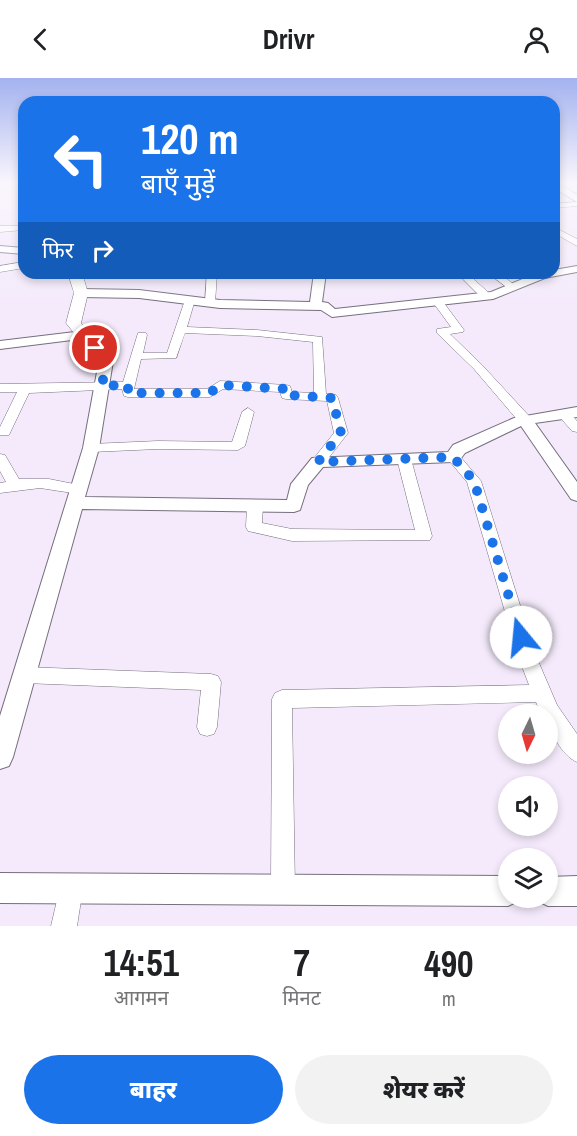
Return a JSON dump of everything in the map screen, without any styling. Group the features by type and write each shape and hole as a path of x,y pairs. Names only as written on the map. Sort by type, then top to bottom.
{"main road":[{"path":"77,279 81,293 73,323 83,335"}],"street":[{"path":"0,229 18,228"},
{"path":"560,234 577,243"},
{"path":"560,236 577,234"},
{"path":"0,249 18,250"},
{"path":"0,269 18,266"},
{"path":"560,272 575,271"},
{"path":"210,303 212,279"},
{"path":"316,305 319,279"},
{"path":"468,279 486,296"},
{"path":"502,279 512,287"},
{"path":"81,293 139,294 210,303 316,305 324,306 332,313 486,296 532,279"},
{"path":"136,356 172,356 190,300"},
{"path":"437,301 459,330 441,331 478,367 525,420 577,495"},
{"path":"180,330 257,333 318,339 320,397"},
{"path":"0,345 83,335 106,361 91,448 0,757"},
{"path":"0,458 7,486 50,483 77,496 294,507 300,484 341,433 332,398 286,395 286,389 220,385 210,393 128,393 128,385 142,335"},
{"path":"0,388 128,385"},
{"path":"1,436 25,389"},
{"path":"91,448 158,445 238,446 248,412"},
{"path":"453,457 459,449 525,420 570,413 577,428"},
{"path":"318,462 453,457"},
{"path":"453,457 474,481 527,656 549,710 577,752"},
{"path":"255,506 254,527 292,536 424,536 404,459"},
{"path":"24,675 211,682 207,727"},
{"path":"283,890 282,699 542,693"},
{"path":"0,888 498,891"},
{"path":"64,926 71,888"},
{"path":"558,891 577,891"}],"route":[{"path":"95,348 106,361 102,386 128,385 128,393 210,393 220,385 286,389 286,395 332,398 341,433 318,462 453,457 474,481 521,637"}]}
